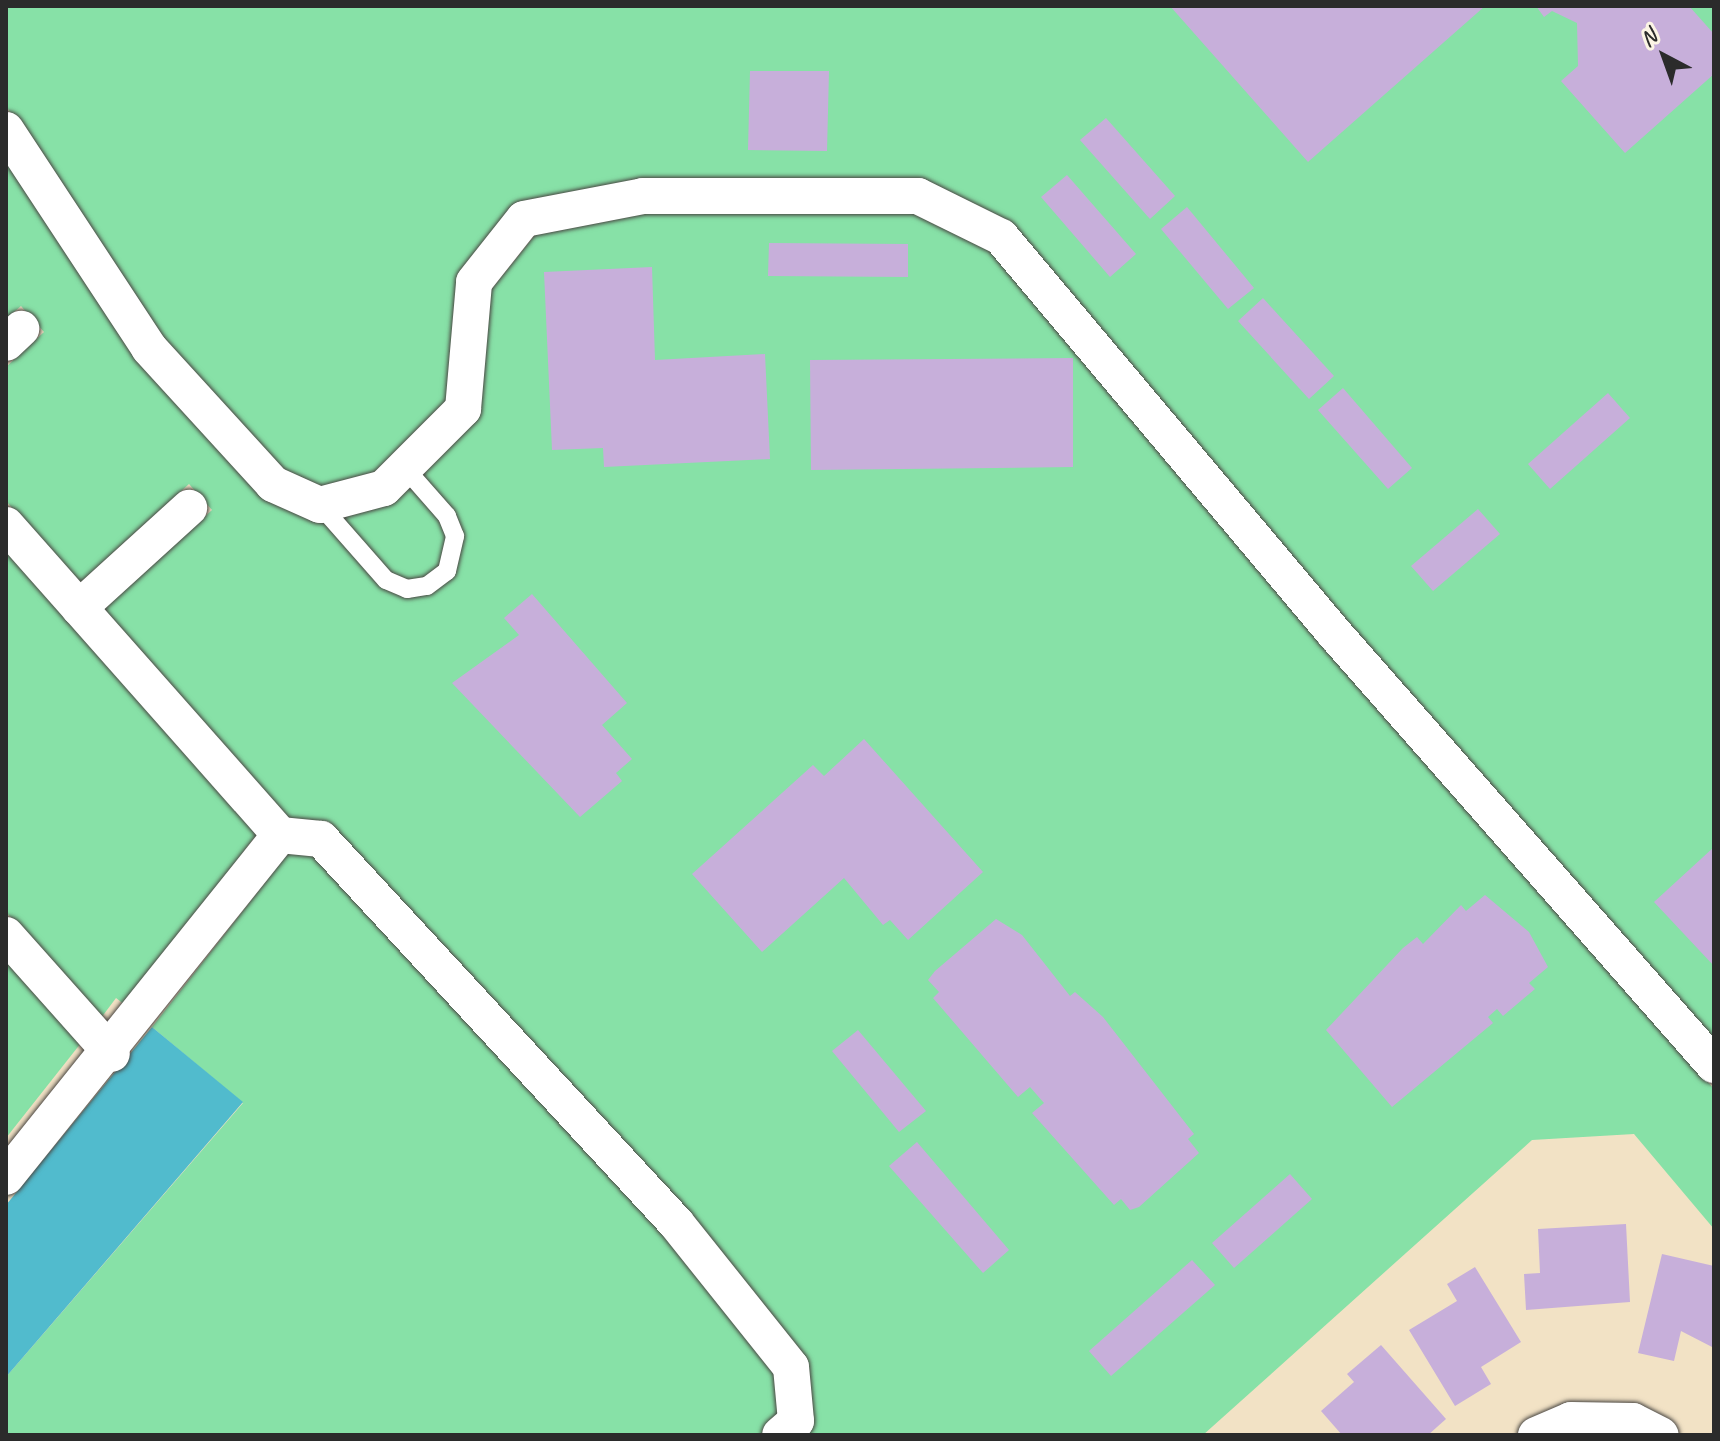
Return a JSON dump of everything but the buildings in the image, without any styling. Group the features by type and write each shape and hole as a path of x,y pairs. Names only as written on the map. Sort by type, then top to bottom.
{"street":[{"path":"6,130 149,348 273,484 320,505 384,488 463,409 474,282 524,219 643,196 918,196 1001,237 1335,634 1714,1065"},
{"path":"79,608 189,508"},
{"path":"6,525 280,835 321,839 676,1223 791,1367 796,1421 780,1435"},
{"path":"6,1177 112,1054 207,919 280,835"},
{"path":"6,935 112,1054"},
{"path":"1536,1435 1571,1420 1633,1421 1661,1435"}],"lane":[{"path":"320,505 386,580 407,589 427,586 447,571 455,536 447,516 404,467"}],"green space":[{"path":"6,6 1714,6 1714,1040 1347,624 924,181 519,203 447,400 374,473 320,487 282,470 162,339 6,106"},
{"path":"6,155 314,520 475,422 490,291 535,235 646,213 916,213 992,250 1714,1089 1714,1229 1634,1134 1532,1140 1203,1435 6,1435 6,1377 243,1103 152,1027 293,847 103,610 212,510 189,484 79,584 6,501 6,367 44,332 21,306 6,319"},
{"path":"6,549 258,833 125,1005 116,998 101,1018 6,912"},
{"path":"6,959 81,1043 6,1138"}],"water":[{"path":"152,1027 243,1102 6,1377 6,1205"}]}
